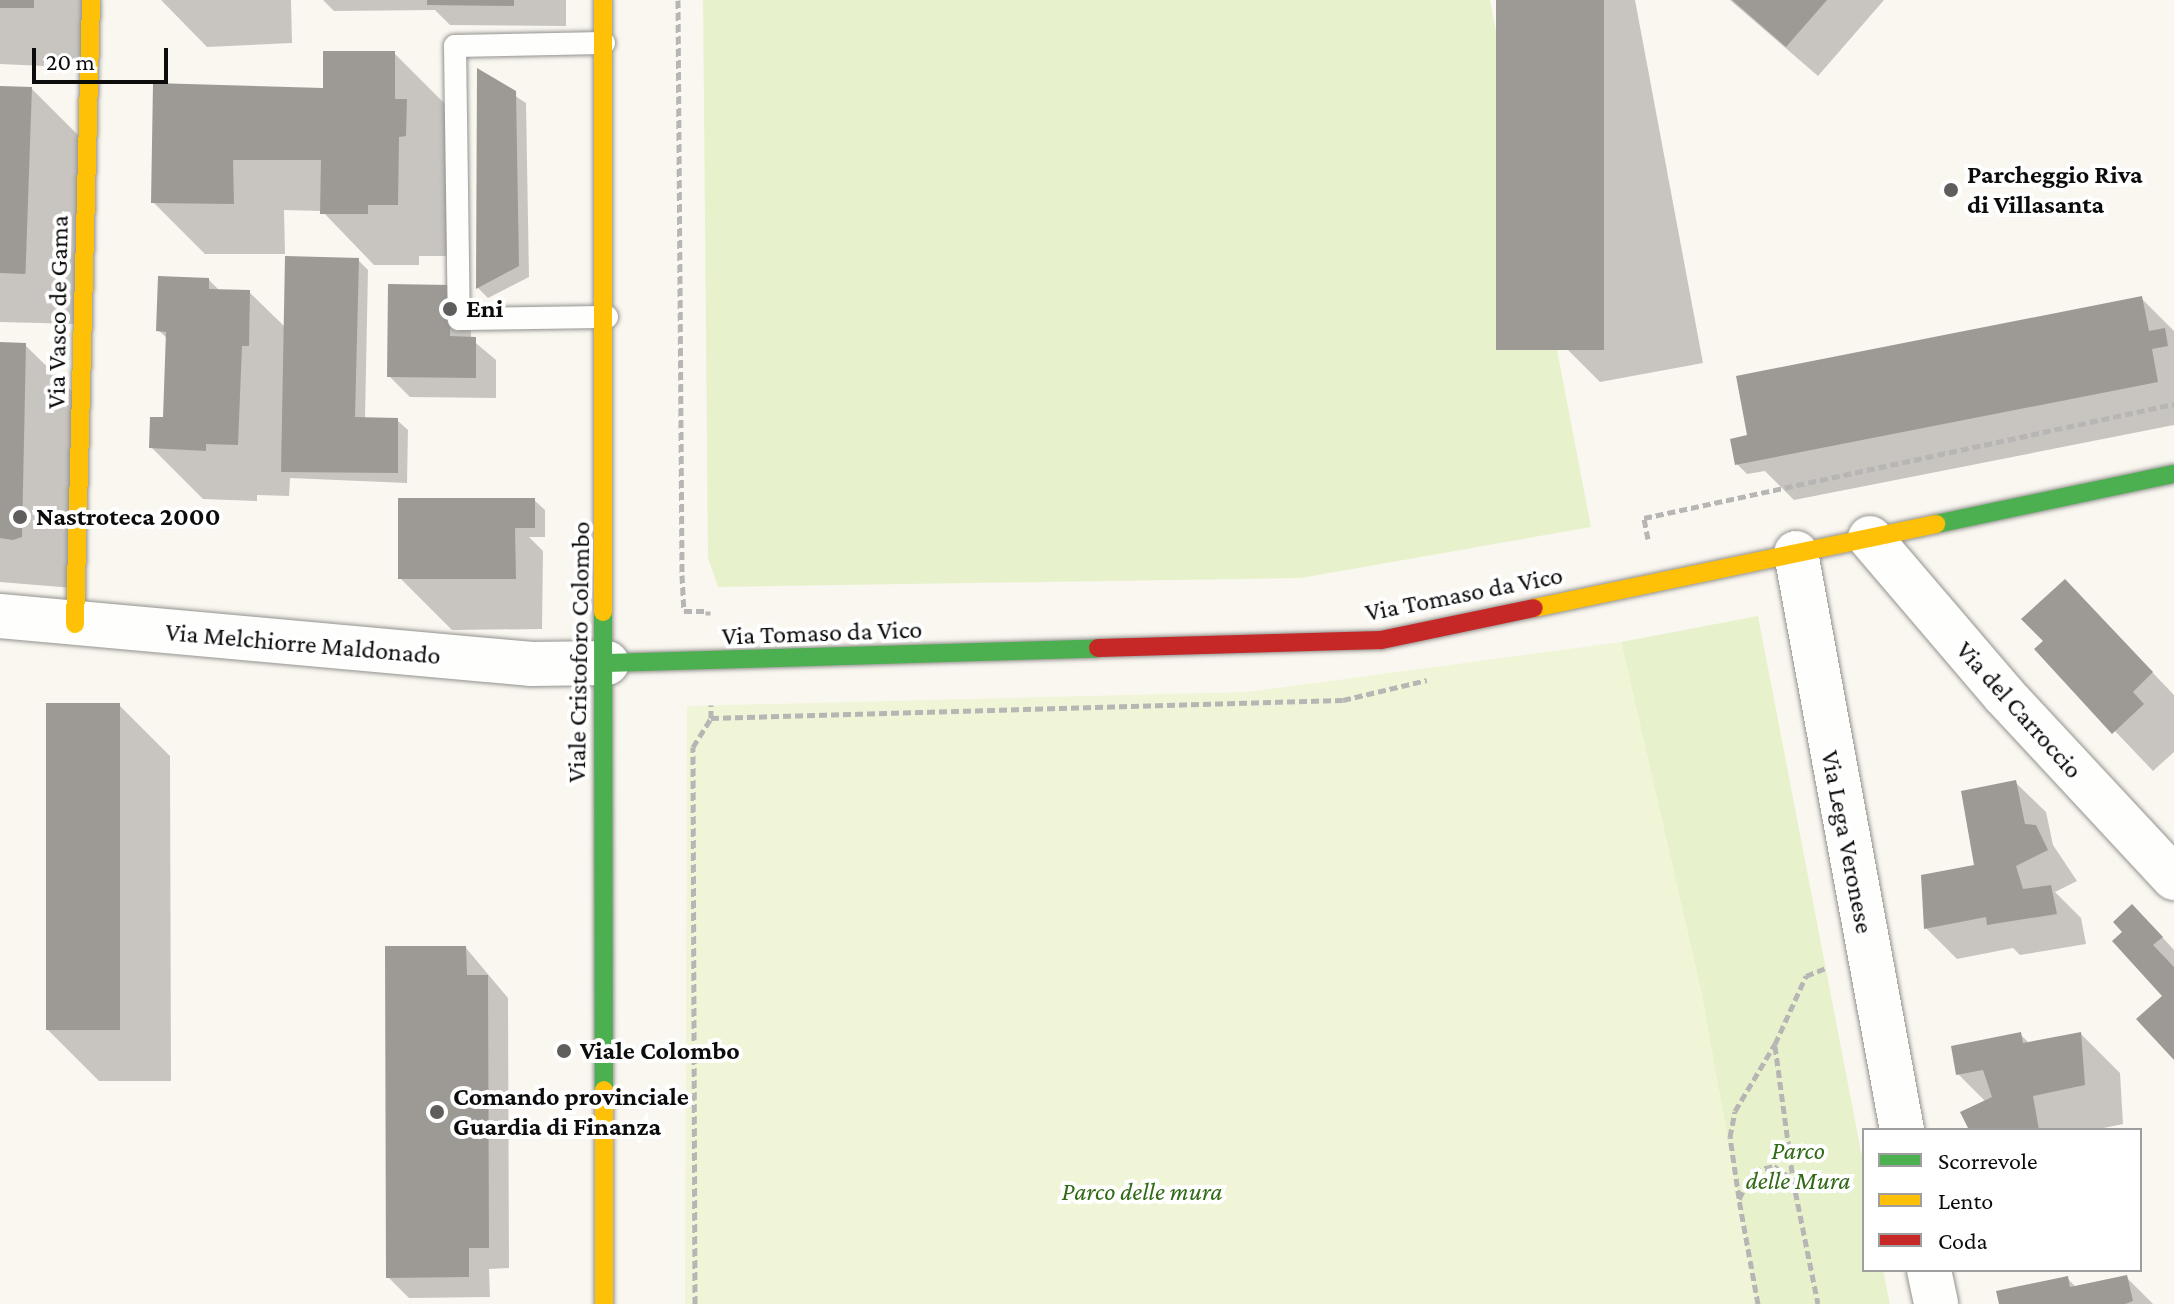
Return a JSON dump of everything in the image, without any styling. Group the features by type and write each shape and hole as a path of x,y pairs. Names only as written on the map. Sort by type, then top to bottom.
{"street":[{"name":"Via Vasco de Gama","path":"75,624 91,0"},
{"name":"Viale Cristoforo Colombo","path":"603,0 607,317 604,1304"},
{"name":"Via Tomaso da Vico","path":"607,663 1381,640 2174,474"},
{"name":"Via del Carroccio","path":"1870,538 1984,672 2174,878"},
{"name":"Via Lega Veronese","path":"1796,553 1902,1128"},
{"name":"Via Melchiorre Maldonado","path":"0,616 532,664 607,663"},
{"path":"1929,1272 1936,1304"}],"lane":[{"path":"604,43 455,46 459,319 607,317"}],"path":[{"path":"678,0 682,575 684,611 708,611"},
{"path":"1644,518 2174,404"},
{"path":"695,1304 693,747 711,718"},
{"path":"1758,1304 1730,1137 1735,1111 1775,1044 1806,976 1830,966"},
{"path":"1775,1044 1793,1180 1818,1304"},
{"path":"1739,1199 1753,1171 1774,1166 1793,1180"}],"green space":[{"path":"703,0 1490,0 1591,527 1301,578 718,587 708,558"},
{"name":"Parco delle Mura","path":"1758,616 1862,1157 1862,1272 1883,1272 1890,1304 1757,1304 1701,991 1621,642"},
{"name":"Parco delle mura","path":"1621,642 1701,991 1757,1304 685,1304 687,706 1247,692"}],"building":[{"path":"0,0 34,0 34,8 0,8"},
{"path":"427,0 514,0 514,6 427,5"},
{"path":"1496,0 1604,0 1604,350 1496,350"},
{"path":"1732,0 1827,0 1786,47"},
{"path":"323,51 395,51 395,99 407,99 406,136 399,137 398,205 368,205 368,214 320,214 321,160 233,160 234,204 151,203 153,83 323,88"},
{"path":"477,68 516,91 519,266 476,289"},
{"path":"0,86 32,87 25,274 0,273"},
{"path":"285,256 359,258 355,417 398,418 398,473 281,472"},
{"path":"158,276 209,278 209,289 250,290 249,346 242,346 238,445 206,444 206,451 149,448 150,417 163,417 166,332 156,331"},
{"path":"388,284 451,285 450,336 476,337 476,378 387,377"},
{"path":"2142,296 2149,331 2165,328 2168,346 2152,349 2158,382 1735,465 1730,439 1747,435 1736,376"},
{"path":"0,342 26,343 22,537 13,540 0,538"},
{"path":"398,498 535,498 535,528 515,528 516,579 398,579"},
{"path":"2065,579 2153,672 2133,692 2144,704 2112,734 2034,649 2043,641 2021,619"},
{"path":"46,703 120,703 120,1030 46,1030"},
{"path":"2016,780 2025,824 2036,825 2048,850 2016,866 2023,889 2051,885 2057,914 1987,925 1986,917 1924,929 1921,875 1974,865 1961,791"},
{"path":"2132,904 2163,937 2153,945 2174,967 2174,1060 2136,1019 2162,996 2112,941 2122,932 2113,922"},
{"name":"Comando provinciale Guardia di Finanza","path":"385,946 466,946 467,975 488,975 489,1248 469,1248 469,1277 386,1278"},
{"path":"2021,1032 2023,1043 2081,1032 2085,1085 2033,1096 2039,1128 1968,1128 1960,1112 1992,1097 1983,1070 1956,1075 1951,1046"},
{"path":"2127,1275 2133,1301 2125,1304 1999,1304 1996,1291 2068,1276 2070,1287"}],"traffic: fast":[{"path":"1936,524 2174,474"},
{"path":"603,612 604,1090"},
{"path":"607,663 1098,648"}],"traffic: slow":[{"path":"75,624 91,0"},
{"path":"603,0 603,612"},
{"path":"1534,608 1936,524"},
{"path":"604,1090 604,1304"}],"traffic: jam":[{"path":"1098,648 1381,640 1534,608"}],"place":[{"name":"Parcheggio Riva di Villasanta","path":"1951,190"},
{"name":"Eni","path":"450,309"},
{"name":"Nastroteca 2000","path":"20,517"},
{"name":"Viale Colombo","path":"564,1051"},
{"name":"Comando provinciale Guardia di Finanza","path":"437,1112"}]}
